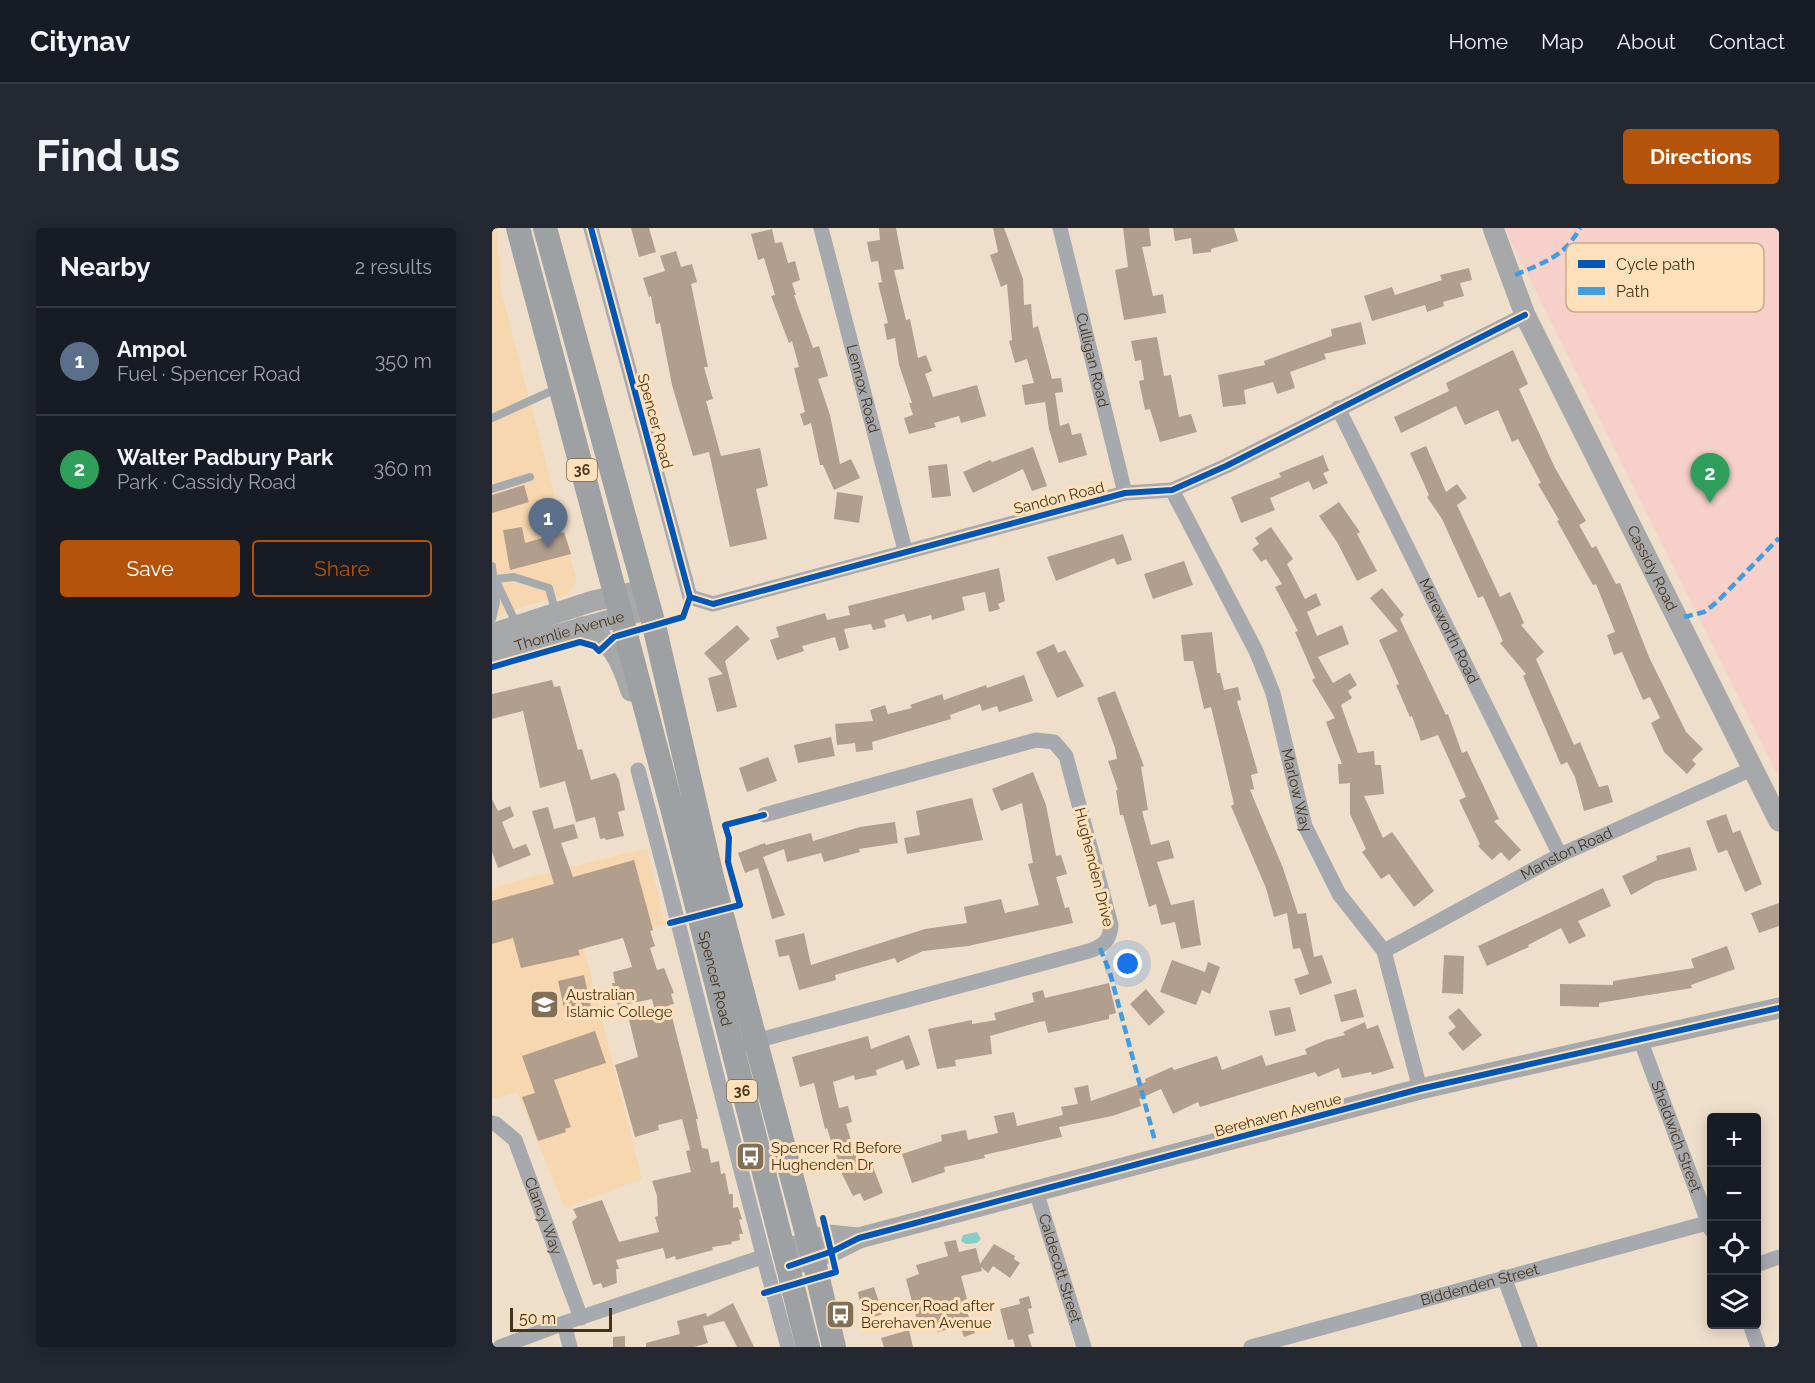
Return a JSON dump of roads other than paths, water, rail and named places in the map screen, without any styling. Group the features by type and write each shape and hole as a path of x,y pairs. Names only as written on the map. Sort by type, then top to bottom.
{"main road":[{"name":"Spencer Road","path":"518,228 646,712 808,1347"},
{"name":"Spencer Road","path":"544,228 646,599 712,877 811,1250 834,1347"},
{"path":"544,228 540,248 572,372 561,388"}],"street":[{"name":"Spencer Road","path":"591,228 690,597 713,603"},
{"name":"Lennox Road","path":"821,228 905,550"},
{"name":"Culligan Road","path":"1060,228 1125,493"},
{"name":"Cassidy Road","path":"1478,228 1503,282 1525,315"},
{"name":"Cassidy Road","path":"1492,228 1525,315 1779,821"},
{"name":"Sandon Road","path":"713,603 1125,493 1172,490 1226,466 1525,315"},
{"name":"Mereworth Road","path":"1338,408 1560,855"},
{"name":"Marlow Way","path":"1172,490 1256,651 1273,693 1305,826 1339,894 1384,951 1419,1089"},
{"name":"Thornlie Avenue","path":"492,655 556,613 617,606 646,599"},
{"name":"Thornlie Avenue","path":"492,634 520,635 582,627 617,606"},
{"path":"582,627 600,635 611,648 622,665 634,703 646,712"},
{"name":"Hughenden Drive","path":"731,1049 756,1040 1089,951 1105,944 1110,935 1111,925 1066,756 1054,742 1036,740 764,815"},
{"name":"Manston Road","path":"1384,951 1560,855 1754,768"},
{"name":"Spencer Road","path":"638,770 762,1257 788,1347"},
{"name":"Berehaven Avenue","path":"787,1258 1419,1089 1779,1008"},
{"name":"Sheldwich Street","path":"1640,1039 1707,1223"},
{"name":"Clancy Way","path":"492,1124 496,1124 515,1140 582,1318"},
{"name":"Caldecott Street","path":"1036,1191 1084,1347"},
{"name":"Biddenden Street","path":"1251,1347 1301,1341 1504,1277 1707,1228"},
{"path":"500,1347 564,1323 762,1257"},
{"path":"1761,1263 1779,1257"},
{"path":"1504,1277 1530,1347"},
{"path":"564,1323 570,1347"},
{"path":"1752,1329 1758,1347"}],"lane":[{"path":"492,418 561,388"},
{"path":"492,489 530,477"},
{"path":"492,566 496,602 492,619"},
{"path":"495,579 514,577 549,588 556,613"},
{"path":"495,579 520,635"}],"water":[{"path":"977,1232 981,1239 977,1243 966,1244 961,1241 963,1235"}],"place":[{"name":"Walter Padbury Park","path":"1710,503"},
{"name":"Ampol","path":"548,548"},
{"name":"Australian Islamic College","path":"545,1004"},
{"name":"Spencer Rd Before Hughenden Dr","path":"750,1157"},
{"name":"Spencer Road after Berehaven Avenue","path":"840,1315"}]}
